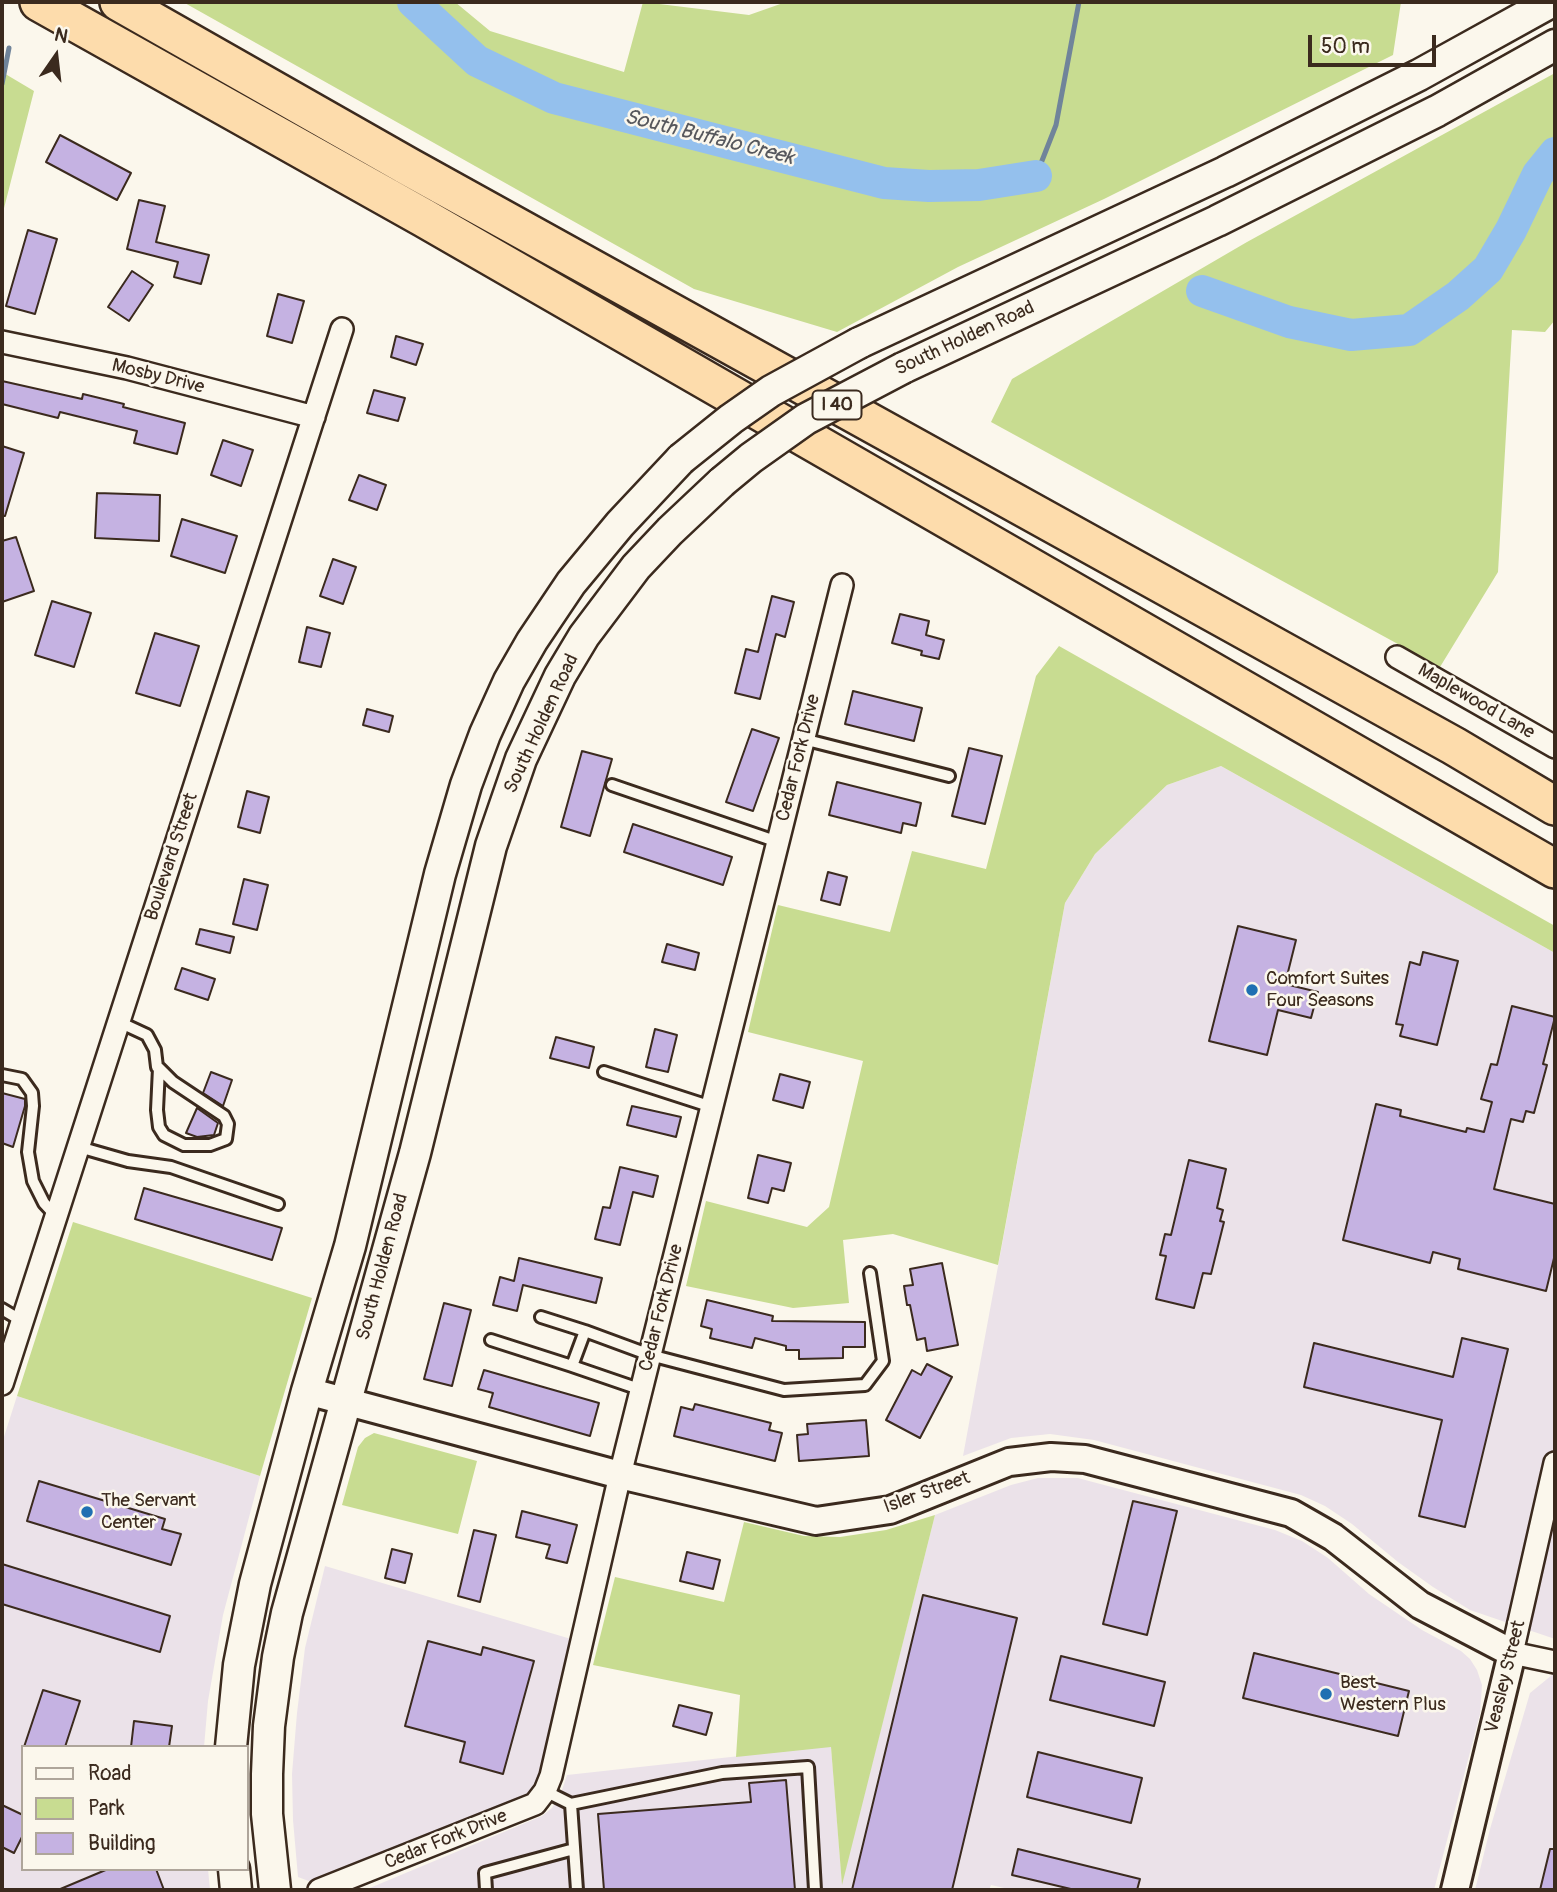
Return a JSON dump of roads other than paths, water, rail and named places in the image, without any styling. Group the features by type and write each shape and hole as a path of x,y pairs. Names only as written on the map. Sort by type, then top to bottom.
{"highway":[{"name":"I 40","path":"39,2 424,218 1555,869"},
{"name":"I 40","path":"119,2 421,174 1430,733 1555,806"}],"main road":[{"name":"South Holden Road","path":"231,1745 245,1627 278,1495 363,1194 440,874 466,785 485,734 514,671 571,583 620,524 681,459 771,391 859,343 1225,172 1419,75 1551,2"},
{"name":"South Holden Road","path":"275,1890 267,1814 268,1738 275,1677 287,1613 415,1153 491,846 521,759 560,676 584,636 615,593 670,531 722,482 806,419 904,368 1217,221 1437,111 1555,45"},
{"path":"234,1871 236,1890"}],"street":[{"name":"Boulevard Street","path":"2,1384 342,329"},
{"name":"Mosby Drive","path":"2,342 127,368 314,417"},
{"name":"Cedar Fork Drive","path":"320,1890 343,1886 535,1804 545,1791 551,1776 620,1475 842,585"},
{"name":"Maplewood Lane","path":"1397,657 1555,747"},
{"name":"Isler Street","path":"307,1391 620,1475 816,1521 890,1510 1009,1462 1051,1457 1085,1459 1290,1513 1333,1537 1420,1605 1512,1653"},
{"name":"Veasley Street","path":"1454,1890 1555,1464"},
{"path":"1512,1653 1555,1662"}],"lane":[{"path":"803,739 949,776"},
{"path":"612,785 778,842"},
{"path":"118,1022 147,1035 155,1050 159,1069 157,1111 159,1127 164,1135 184,1145 210,1145 226,1139 228,1124 223,1116 159,1069"},
{"path":"604,1072 712,1107"},
{"path":"2,1075 22,1079 32,1093 28,1152 33,1181 44,1203 56,1216"},
{"path":"79,1146 128,1161 171,1167 278,1204"},
{"path":"541,1317 650,1355 784,1390 865,1385 883,1361 870,1273"},
{"path":"2,1309 22,1321"},
{"path":"572,1366 585,1331"},
{"path":"491,1340 642,1390"},
{"path":"545,1791 571,1804 722,1773 808,1767 815,1890"},
{"path":"571,1804 577,1890"},
{"path":"486,1890 485,1873 574,1849"}],"waterway":[{"name":"South Buffalo Creek","path":"413,2 477,61 554,98 884,183 979,185 1036,176"},
{"path":"1036,176 1056,125 1079,2"},
{"path":"2,84 9,48"},
{"name":"South Buffalo Creek","path":"1202,291 1289,322 1351,335 1409,330 1458,296 1488,269 1511,230 1538,174 1555,153"}],"place":[{"name":"Comfort Suites Four Seasons","path":"1252,990"},
{"name":"The Servant Center","path":"87,1512"},
{"name":"Best Western Plus","path":"1326,1694"}]}
